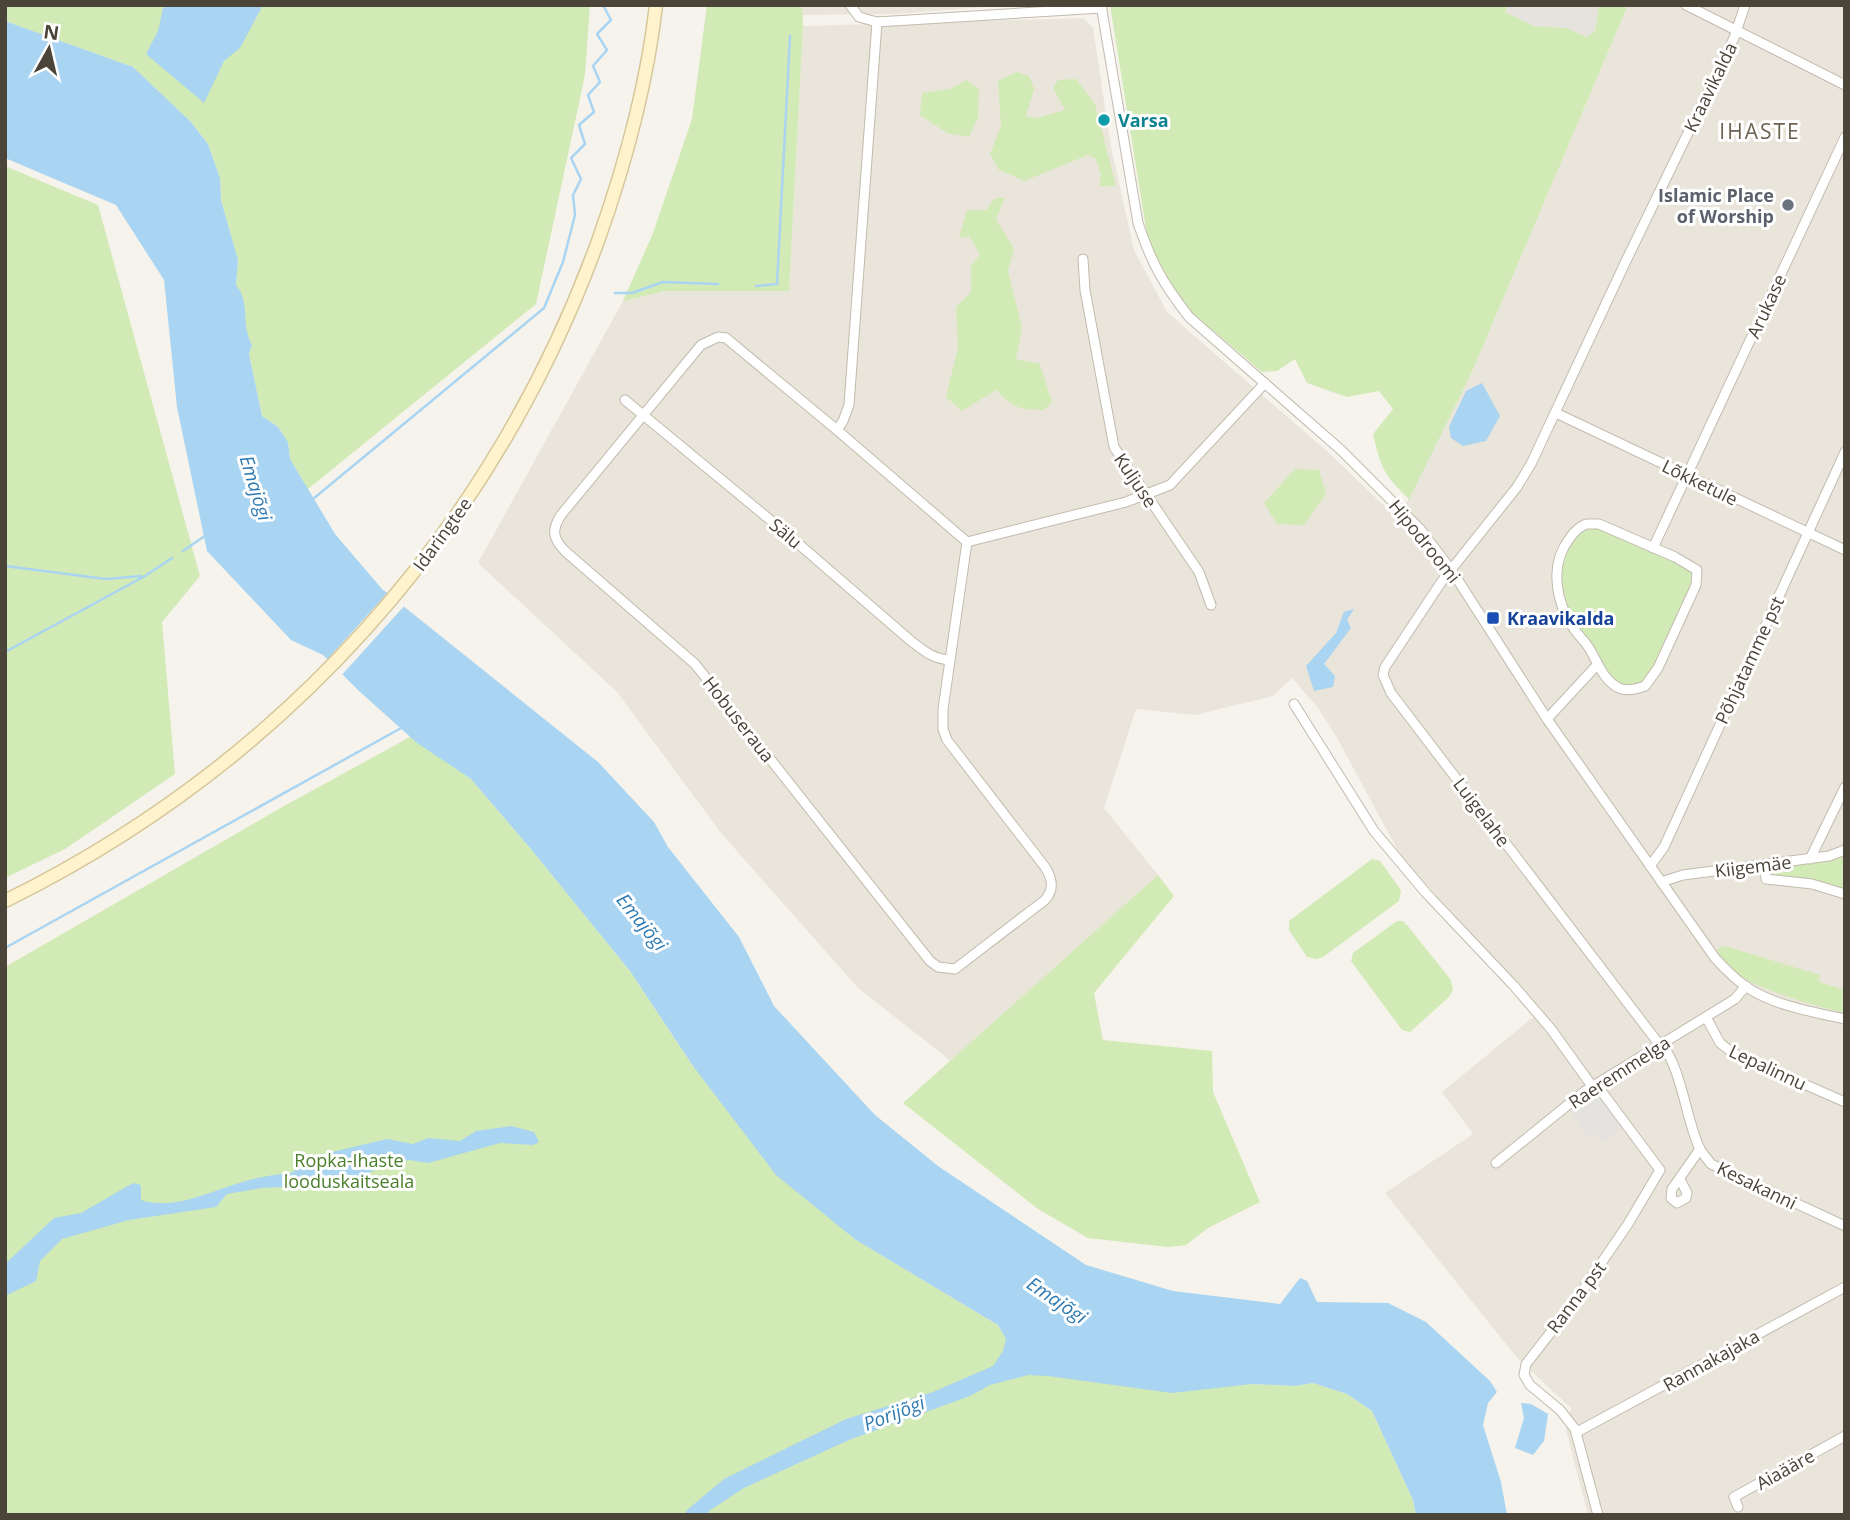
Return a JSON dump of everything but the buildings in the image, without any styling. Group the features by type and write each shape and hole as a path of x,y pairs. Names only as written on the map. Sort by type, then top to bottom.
{"main road":[{"name":"Idaringtee","path":"5,901 91,855 195,787 293,704 360,636 401,590 445,532 510,431 556,344 586,273 627,150 643,84 656,5"}],"street":[{"path":"850,5 859,18 877,22 1101,7"},
{"path":"939,5 939,17"},
{"path":"1686,5 1845,85"},
{"name":"Kraavikalda","path":"1452,571 1531,464 1736,31 1745,5"},
{"name":"Hipodroomi","path":"1101,7 1138,223 1149,257 1160,278 1189,317 1373,480 1420,529 1452,571 1547,719 1715,958 1745,986 1794,1007 1845,1019"},
{"path":"837,430 844,421 849,405 877,22"},
{"name":"Arukase","path":"1653,548 1845,136"},
{"name":"Kuljuse","path":"1083,259 1085,290 1114,447 1199,572 1211,605"},
{"name":"Hobuseraua","path":"718,337 726,338 837,430 967,542 942,722 947,740 1045,867 1052,883 1050,895 1045,900 959,967 938,967 930,961 695,664 566,552 555,539 554,528 561,515 701,345 718,337"},
{"path":"967,542 1126,502 1170,485 1265,383"},
{"name":"Sälu","path":"625,400 928,654 950,660"},
{"name":"Lõkketule","path":"1556,413 1845,550"},
{"name":"Põhjatamme pst","path":"1650,866 1664,847 1845,452"},
{"path":"1592,523 1653,548 1697,570 1696,585 1658,668 1645,686 1620,689 1597,665 1587,645 1570,624 1560,600 1557,569 1563,550 1576,529 1592,523"},
{"name":"Luigelahe","path":"1452,571 1442,581 1385,667 1383,675 1386,682 1391,693 1648,1030 1662,1044"},
{"path":"1547,719 1597,665"},
{"path":"1294,704 1374,831 1426,893 1514,986 1594,1085"},
{"path":"1810,859 1845,787"},
{"name":"Kiigemäe","path":"1661,882 1683,875 1829,856 1845,850"},
{"path":"1764,866 1766,879 1812,884 1845,894"},
{"name":"Raeremmelga","path":"1496,1163 1594,1085 1735,999 1745,986"},
{"name":"Lepalinnu","path":"1706,1017 1720,1043 1733,1053 1845,1101"},
{"name":"Kesakanni","path":"1662,1044 1678,1080 1700,1149 1711,1164 1845,1226"},
{"name":"Ranna pst","path":"1594,1085 1660,1170 1628,1224 1576,1300 1526,1364 1524,1375 1531,1385 1560,1410 1577,1432 1598,1515"},
{"path":"1680,1179 1700,1149"},
{"name":"Rannakajaka","path":"1577,1432 1845,1287"},
{"name":"Aiaääre","path":"1738,1507 1734,1497 1845,1436"}],"shaded area":[{"path":"802,5 1008,5 896,14 801,15"},
{"path":"1509,5 1599,5 1595,31 1587,37 1566,28 1534,26 1505,12"},
{"path":"1628,5 1845,5 1845,1515 1588,1515 1566,1430 1571,1408 1518,1359 1385,1193 1473,1134 1442,1092 1542,1010 1402,858 1336,736 1318,708 1292,678 1273,696 1195,715 1136,709 1104,808 1158,875 951,1061 858,988 721,833 617,692 478,563 623,301 666,291 789,290 803,26 1083,18 1093,28 1111,147 1134,250 1167,312 1329,453 1398,519 1471,374"},
{"path":"1595,1093 1622,1128 1603,1142 1596,1133 1589,1138 1570,1112"}],"green space":[{"path":"5,5 590,5 585,75 536,304 308,489 290,459 288,442 278,427 262,416 249,354 252,345 245,332 236,285 238,260 221,200 220,178 208,144 190,121 133,67 5,21"},
{"path":"707,5 802,5 789,291 666,291 623,301 653,233 692,119"},
{"path":"1110,5 1509,5 1505,12 1534,26 1566,28 1587,37 1595,31 1599,5 1628,5 1471,374 1409,499 1385,470 1376,446 1373,434 1393,409 1379,391 1347,397 1307,383 1295,359 1277,371 1262,372 1189,310 1163,274 1147,235"},
{"path":"1017,72 1029,76 1034,89 1026,116 1036,118 1065,110 1053,88 1058,80 1076,79 1095,104 1116,186 1099,186 1101,176 1096,159 1088,155 1024,181 999,170 990,154 1001,126 998,81"},
{"path":"966,80 979,89 978,117 969,137 947,133 920,115 922,93 950,89"},
{"path":"5,166 98,205 200,576 162,622 175,774 65,849 5,878"},
{"path":"995,198 1005,198 996,219 1014,249 1008,271 1022,328 1016,359 1040,364 1052,402 1044,410 1017,407 996,390 962,411 946,397 958,347 956,307 971,292 971,266 980,254 969,236 959,238 967,210 986,210"},
{"path":"1295,469 1319,470 1326,494 1304,525 1277,524 1264,503"},
{"path":"1586,525 1595,525 1692,569 1695,581 1653,674 1640,684 1621,686 1604,669 1560,599 1559,578 1566,548 1571,539"},
{"name":"Ropka-Ihaste looduskaitseala","path":"410,737 471,779 630,971 693,1066 856,1240 998,1325 1006,1339 1252,1384 1295,1386 1313,1383 1347,1394 1372,1411 1413,1500 1416,1515 5,1515 5,967 284,806"},
{"path":"1845,852 1845,893 1767,878 1765,867"},
{"path":"1372,859 1380,861 1401,890 1399,901 1323,957 1307,957 1289,930 1289,921"},
{"path":"1158,875 1174,896 1094,993 1103,1040 1212,1051 1213,1092 1260,1202 1208,1228 1186,1245 1168,1247 1088,1238 1038,1209 903,1103"},
{"path":"1397,921 1403,921 1407,925 1451,980 1453,990 1448,998 1410,1032 1402,1030 1351,961 1353,953"},
{"path":"1725,946 1820,975 1819,982 1845,990 1845,1013 1784,995 1738,975 1726,965 1717,949"}],"water":[{"path":"170,5 263,5 240,48 224,61 204,103 146,54 158,31 163,8"},
{"path":"5,21 133,67 190,121 208,144 220,178 221,200 238,260 236,285 243,299 248,337 252,345 249,354 262,416 278,427 288,442 290,459 335,534 382,589 598,762 654,822 668,847 739,937 774,1006 875,1115 938,1166 1086,1265 1173,1291 1280,1304 1300,1278 1307,1281 1317,1302 1388,1303 1426,1322 1490,1381 1497,1392 1488,1403 1483,1425 1501,1482 1507,1515 1416,1515 1413,1500 1372,1411 1347,1394 1313,1383 1295,1386 1252,1384 1172,1393 1028,1375 990,1385 970,1396 849,1440 744,1488 709,1511 708,1515 685,1515 687,1510 724,1479 846,1419 933,1392 993,1366 1003,1351 1006,1339 998,1325 856,1240 776,1175 693,1066 630,971 471,779 417,743 323,655 291,640 207,551 177,407 164,280 116,205 5,158"},
{"path":"1482,383 1500,416 1486,441 1463,446 1451,438 1449,427 1466,391"},
{"path":"1354,609 1347,620 1351,628 1324,664 1335,676 1333,687 1314,691 1306,666 1336,633 1344,612"},
{"path":"511,1126 534,1132 539,1142 533,1145 500,1143 428,1163 409,1160 387,1164 346,1184 261,1188 227,1194 216,1207 129,1220 62,1239 40,1261 36,1281 5,1296 5,1264 54,1218 81,1213 133,1183 141,1185 141,1200 154,1203 181,1201 252,1179 294,1172 297,1164 387,1139 413,1144 428,1138 460,1141 476,1131"},
{"path":"1521,1403 1531,1404 1548,1414 1544,1441 1533,1455 1515,1448 1524,1418"}],"pier":[{"path":"390,590 407,603 340,677 325,662"}],"waterway":[{"path":"313,499 544,308 563,262 575,215 573,195 581,179 571,158 585,144 579,125 594,112 588,95 600,82 593,66 607,50 597,34 611,20 603,5"},
{"path":"756,286 777,284 790,36"},
{"path":"615,293 632,293 663,282 718,284"},
{"path":"183,551 206,535"},
{"path":"5,652 145,576 172,558"},
{"path":"5,566 106,579 141,576"},
{"path":"5,948 403,727"}],"place":[{"name":"Varsa","path":"1104,120"},
{"name":"Islamic Place of Worship","path":"1788,205"},
{"name":"Kraavikalda","path":"1493,618"}],"district":[{"name":"IHASTE","path":"1760,131"}],"water label":[{"name":"Emajõgi","path":"256,488"},
{"name":"Emajõgi","path":"642,922"},
{"name":"Emajõgi","path":"1057,1300"},
{"name":"Porijõgi","path":"894,1413"}]}
